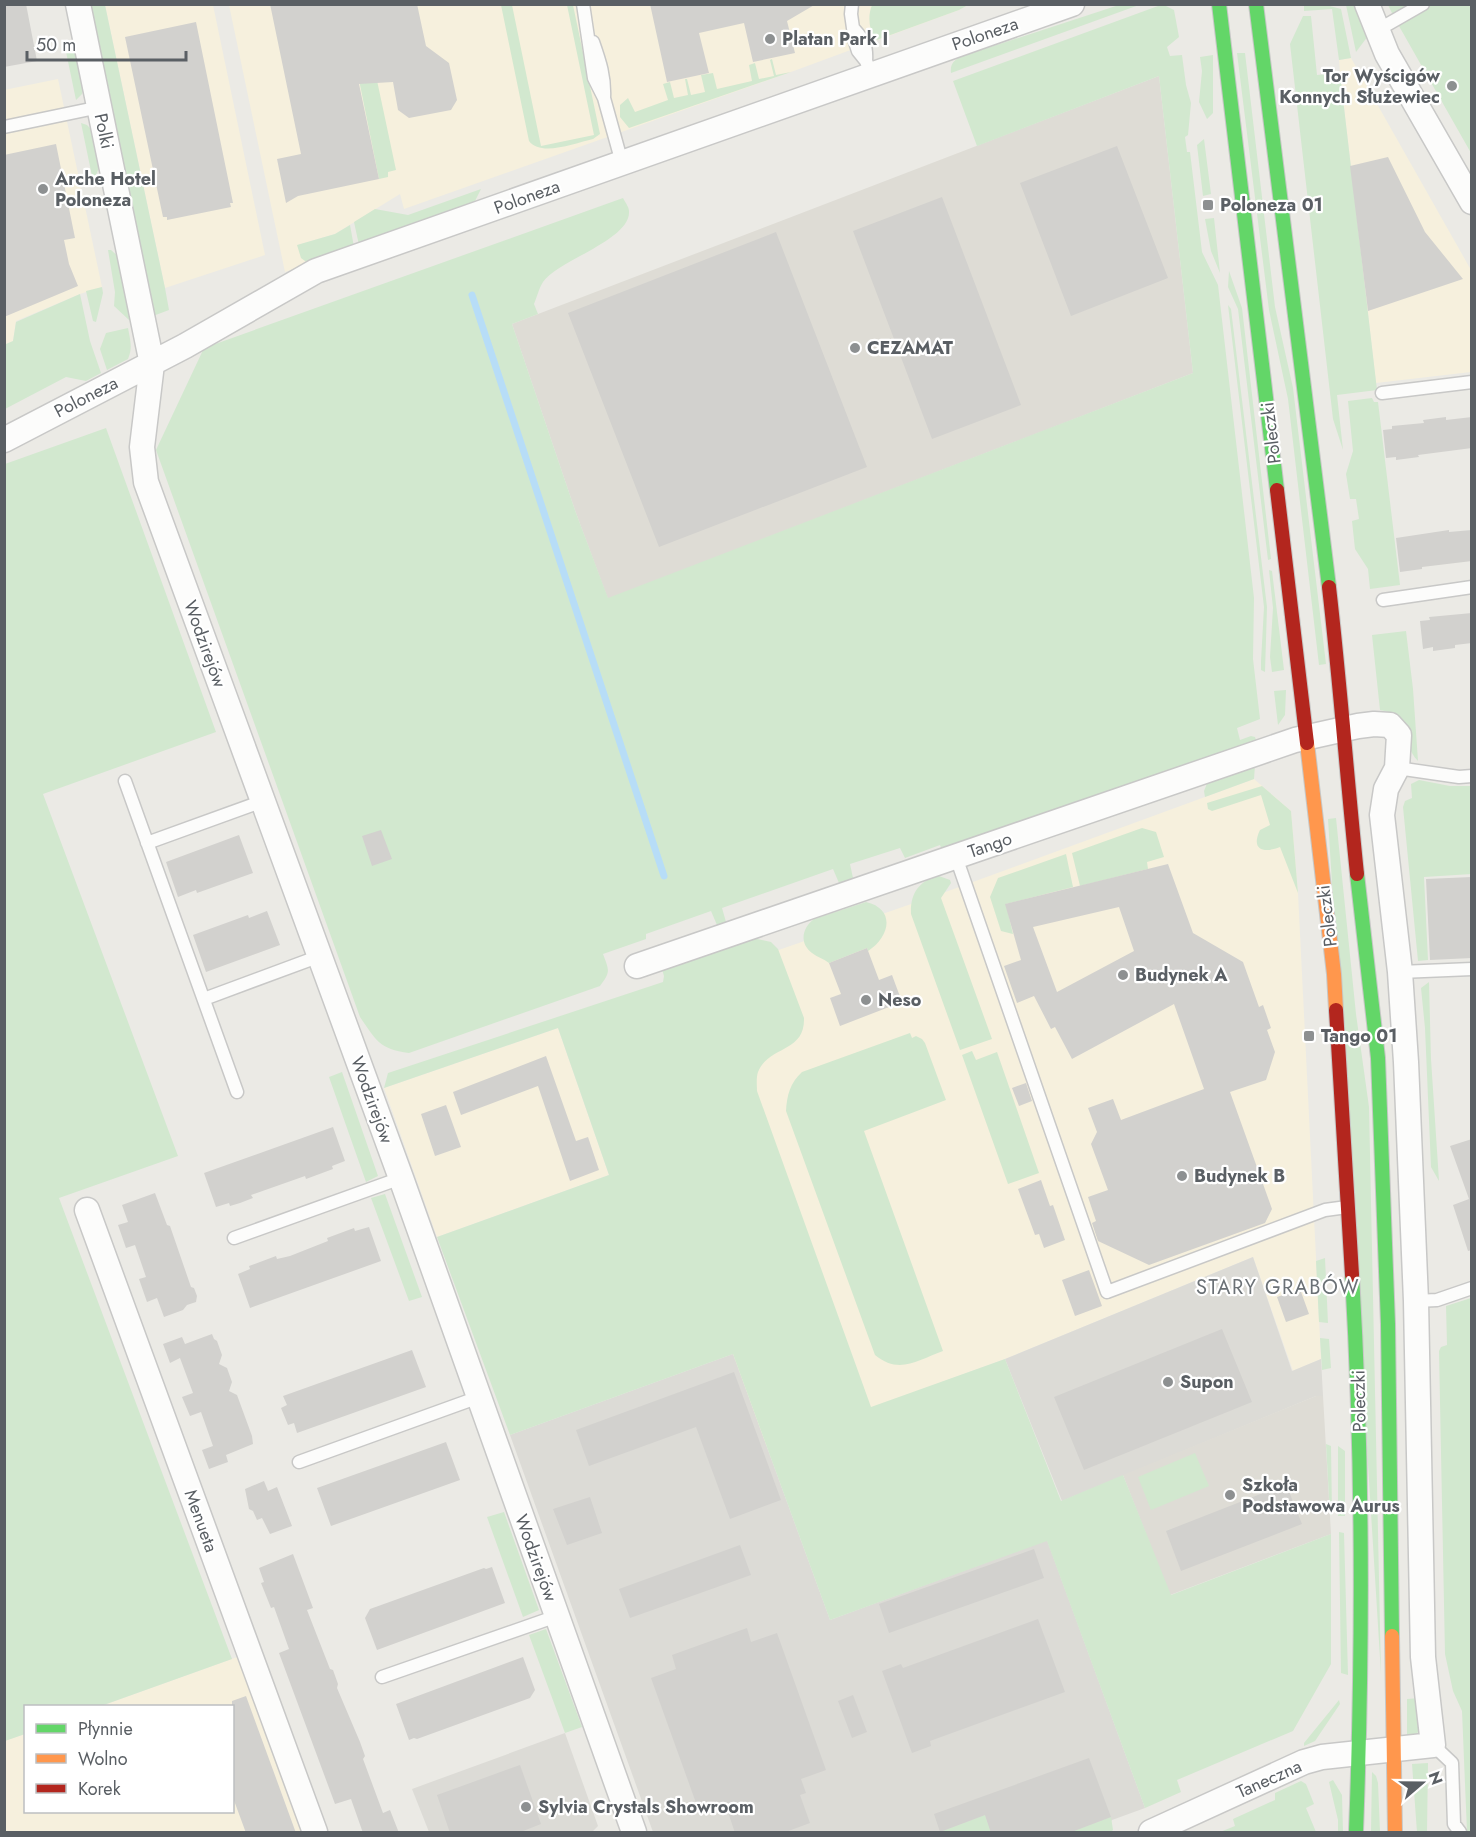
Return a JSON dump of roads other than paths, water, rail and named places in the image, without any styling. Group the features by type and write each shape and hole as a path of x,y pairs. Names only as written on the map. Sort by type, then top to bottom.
{"main road":[{"name":"Poleczki","path":"1219,4 1334,974 1358,1379 1361,1681 1356,1833"},
{"name":"Poleczki","path":"1256,4 1321,513 1344,729 1348,790 1379,1069 1388,1324 1395,1833"}],"street":[{"name":"Polki","path":"78,4 152,364"},
{"name":"Poloneza","path":"4,440 152,364 316,271 622,163 869,67 1072,4"},
{"path":"1367,4 1387,54 1472,202"},
{"name":"Wodzirejów","path":"152,364 142,447 146,482 320,956 634,1833"},
{"path":"1344,729 1374,724 1390,725 1399,735 1397,768 1386,789 1382,815 1400,972 1406,1062 1416,1301 1423,1657 1433,1745 1393,1749"},
{"name":"Tango","path":"637,966 1264,750 1344,729"},
{"name":"Menueta","path":"87,1210 315,1833"},
{"name":"Taneczna","path":"1151,1833 1304,1762 1322,1757 1393,1749"}],"lane":[{"path":"583,4 588,27 602,66 605,82 604,98 622,163"},
{"path":"852,4 854,29 864,39 869,67"},
{"path":"1376,31 1423,4"},
{"path":"4,127 99,107"},
{"path":"1382,393 1472,382"},
{"path":"1383,600 1472,587"},
{"path":"1397,768 1459,777 1472,776"},
{"path":"125,781 237,1092"},
{"path":"147,843 263,801"},
{"path":"956,857 1107,1292 1325,1210 1348,1207"},
{"path":"204,999 320,956"},
{"path":"1400,972 1472,969"},
{"path":"234,1238 400,1178"},
{"path":"1416,1301 1437,1300 1472,1288"},
{"path":"299,1462 479,1397"},
{"path":"382,1677 557,1616"},
{"path":"1433,1745 1452,1763 1454,1824 1460,1833"}],"waterway":[{"path":"472,295 664,876"}],"place":[{"name":"Platan Park I","path":"770,39"},
{"name":"Tor Wyścigów Konnych Służewiec","path":"1452,86"},
{"name":"Arche Hotel Poloneza","path":"43,189"},
{"name":"Poloneza 01","path":"1208,205"},
{"name":"CEZAMAT","path":"855,348"},
{"name":"Budynek A","path":"1123,975"},
{"name":"Neso","path":"866,1000"},
{"name":"Tango 01","path":"1309,1036"},
{"name":"Budynek B","path":"1182,1176"},
{"name":"Supon","path":"1168,1382"},
{"name":"Szkoła Podstawowa Aurus","path":"1230,1495"},
{"name":"Sylvia Crystals Showroom","path":"526,1807"}],"district":[{"name":"STARY GRABÓW","path":"1278,1287"}]}
